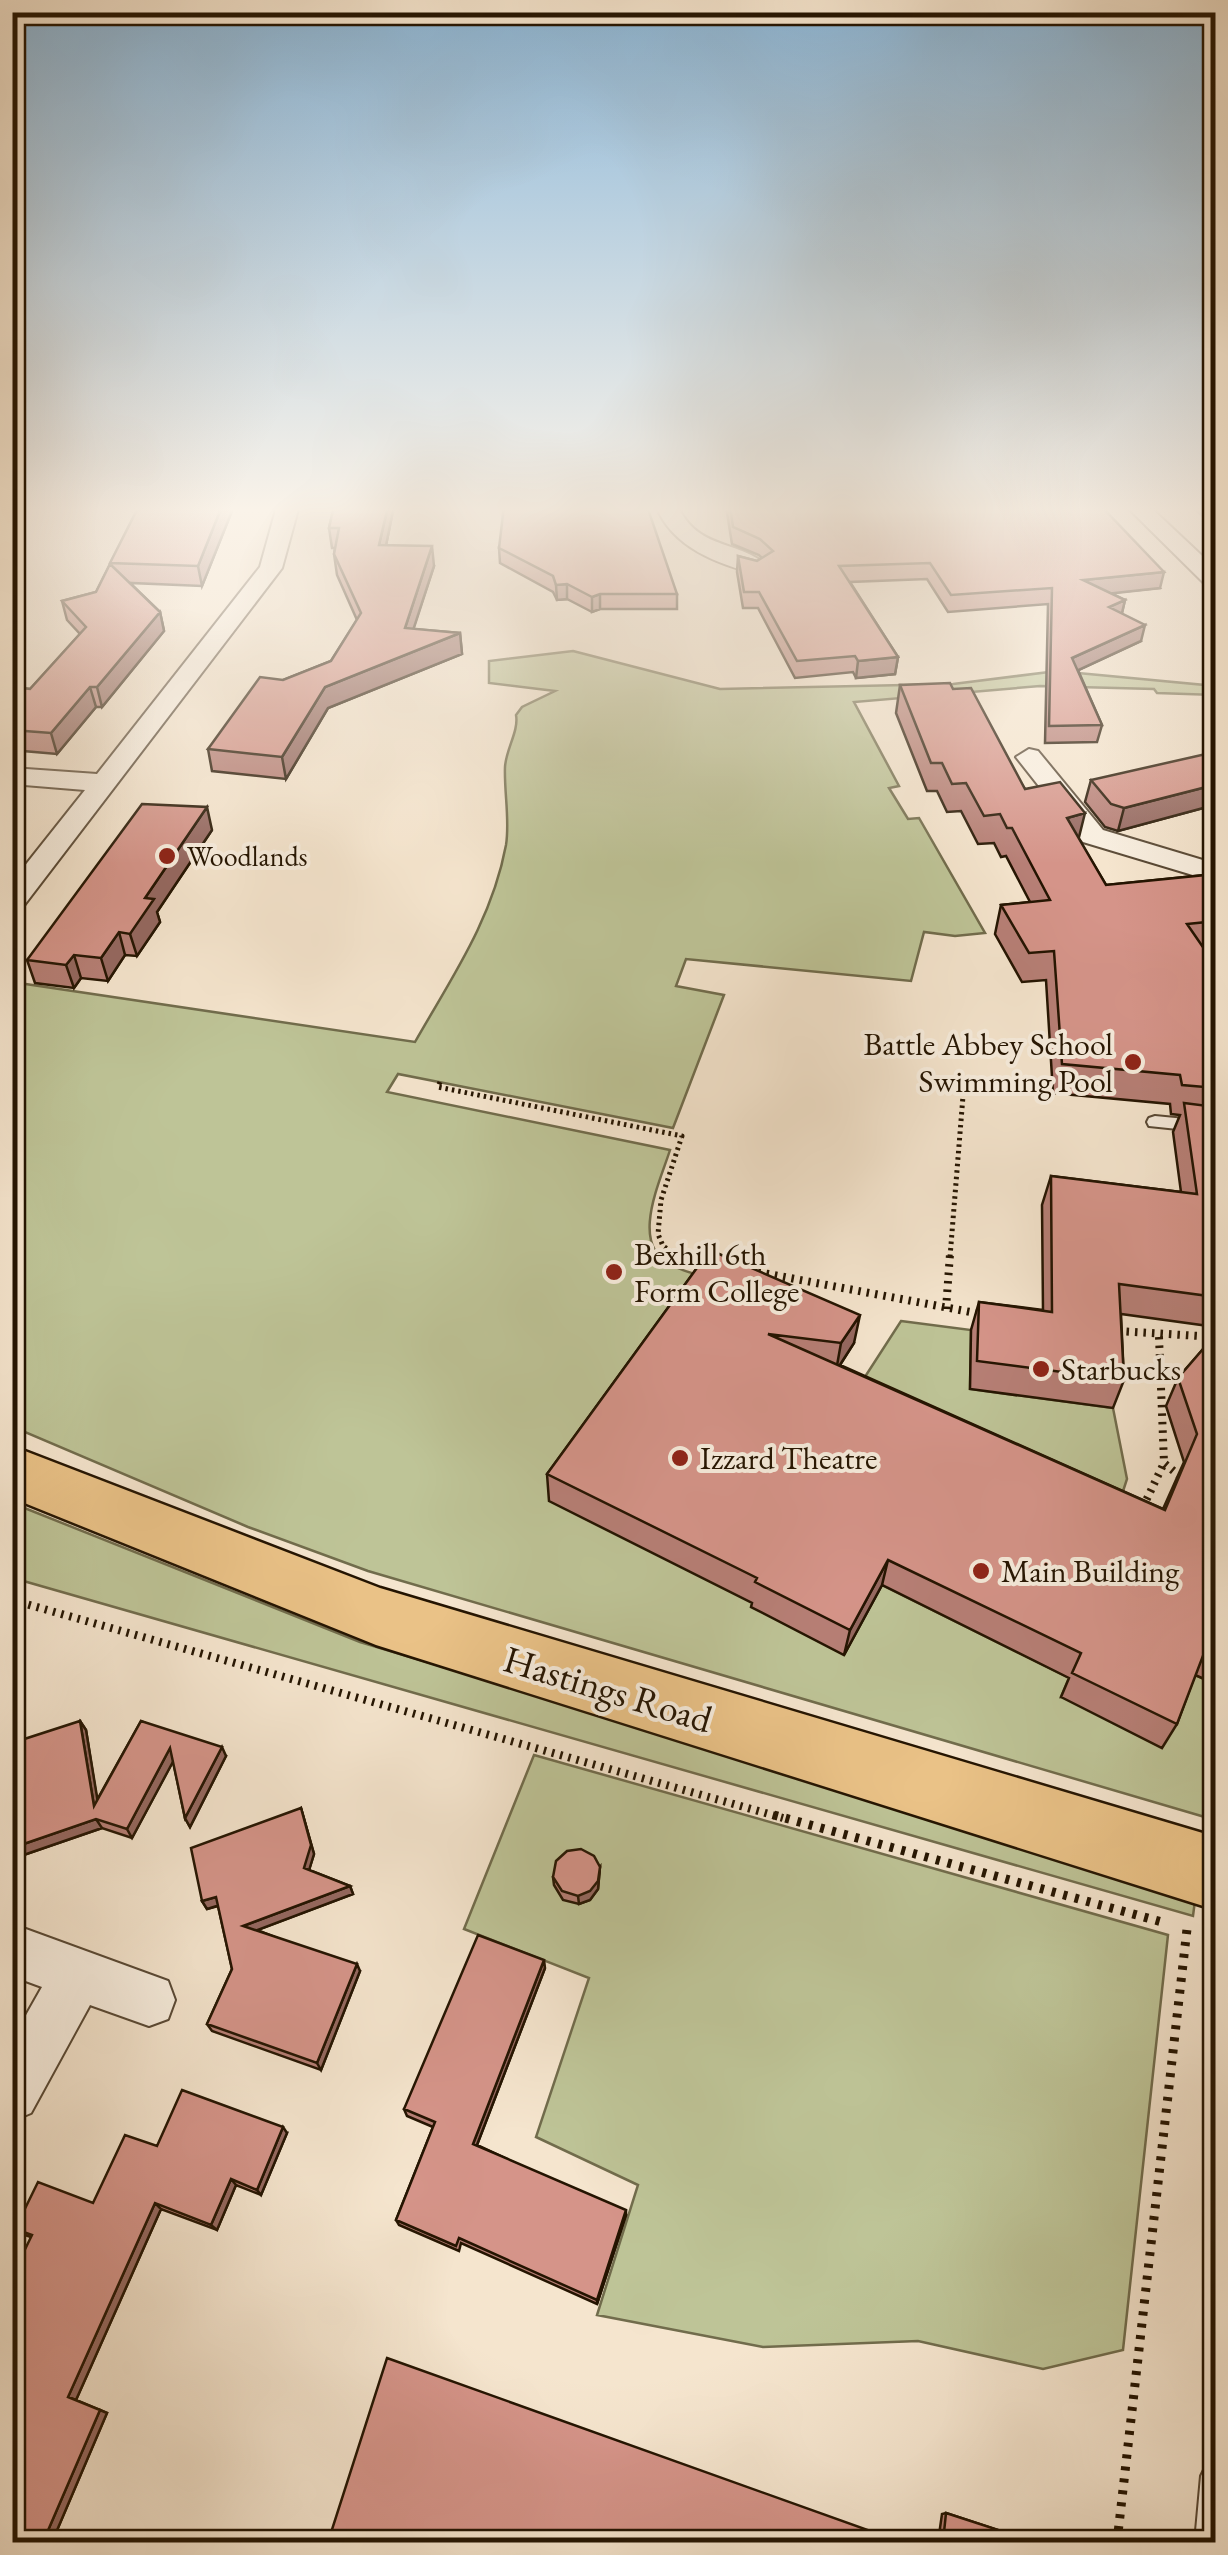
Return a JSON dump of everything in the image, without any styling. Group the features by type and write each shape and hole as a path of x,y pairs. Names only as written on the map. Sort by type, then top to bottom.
{"main road":[{"name":"Hastings Road","path":"12,1471 376,1616 1203,1912"}],"street":[{"path":"12,902 228,625"},
{"path":"1029,757 1093,836 1216,873"},
{"path":"12,776 107,782"},
{"path":"1052,785 1088,781"},
{"path":"12,1950 149,2000"},
{"path":"12,2094 78,1975"}],"lane":[{"path":"1155,1122 1216,1128"},
{"path":"1210,2542 1216,2476"}],"path":[{"path":"440,1082 438,1087 682,1136 655,1223 660,1243 673,1255 712,1263"},
{"path":"946,1309 964,1096"},
{"path":"751,1270 985,1314"},
{"path":"1101,1329 1159,1337 1178,1333 1216,1337"},
{"path":"1141,1510 1164,1463 1159,1337"},
{"path":"1164,1463 1186,1481"},
{"path":"12,1600 574,1760 1203,1912 1117,2542"}],"green space":[{"name":"Bexhill 6th Form College","path":"573,651 720,689 953,684 1057,671 1215,686 1215,695 1040,686 854,702 899,786 889,788 908,819 919,818 985,933 955,936 924,932 911,981 686,959 676,986 724,995 673,1128 398,1074 387,1092 670,1150 651,1212 652,1243 658,1256 684,1271 708,1278 882,1585 1069,1678 1061,1697 1191,1673 1215,1684 1215,1820 368,1571 248,1527 13,1427 12,982 415,1042 481,923 500,872 507,835 505,767 516,715 522,707 555,691 489,683 489,661"},
{"path":"901,1321 971,1330 970,1389 1113,1408 1127,1479 1114,1519 850,1400"},
{"path":"12,1503 360,1642 1196,1893 1193,1916 13,1578"},
{"path":"534,1755 1168,1935 1123,2350 1043,2369 918,2341 763,2347 597,2315 638,2185 536,2137 589,1978 464,1929"}],"building":[{"path":"149,625 97,687 90,687 51,733 12,730 12,687 30,689 86,627"},
{"path":"353,625 406,625 460,633 325,687 282,757 208,749 260,677 283,680 331,661"},
{"path":"777,625 877,625 898,657 858,661 855,656 797,661"},
{"path":"1051,625 1144,625 1072,658 1102,725 1049,726"},
{"path":"950,683 953,689 971,688 1025,789 1060,782 1085,813 1067,818 1106,885 1216,874 1216,921 1187,924 1216,966 1216,1088 1182,1085 1180,1075 1062,1064 1054,951 1029,953 1001,905 1050,900 1012,828 1007,828 1000,814 984,816 966,783 952,784 942,763 931,763 900,685"},
{"path":"1206,754 1214,785 1124,808 1111,804 1091,780"},
{"path":"142,804 207,807 145,898 154,899 130,934 119,932 101,958 74,955 66,965 27,960"},
{"path":"1184,1103 1216,1107 1216,1297 1119,1284 1124,1380 977,1361 979,1302 1052,1312 1051,1176 1197,1194"},
{"path":"710,1250 860,1315 841,1343 768,1334 1165,1510 1197,1434 1178,1378 1216,1334 1216,1652 1206,1648 1177,1724 1072,1673 1081,1653 888,1560 850,1630 755,1582 757,1578 547,1474"},
{"path":"80,1721 94,1806 141,1721 222,1747 185,1818 170,1748 127,1829 96,1819 12,1848 12,1743"},
{"path":"301,1808 311,1845 304,1868 350,1886 243,1926 357,1964 317,2063 207,2024 232,1969 216,1897 202,1901 191,1848"},
{"path":"581,1849 594,1856 600,1867 598,1881 590,1891 578,1896 562,1891 553,1877 556,1861 567,1851"},
{"path":"478,1935 544,1960 473,2144 626,2210 597,2300 459,2238 456,2246 396,2220 435,2122 404,2109"},
{"path":"182,2090 283,2127 257,2190 231,2179 211,2225 155,2203 68,2397 100,2410 43,2542 12,2542 12,2276 32,2235 15,2229 38,2182 93,2203 125,2135 157,2146"},
{"path":"387,2358 901,2542 328,2542"},
{"path":"946,2513 1035,2542 943,2542"}],"place":[{"name":"Woodlands","path":"167,856"},
{"name":"Battle Abbey School Swimming Pool","path":"1133,1062"},
{"name":"Bexhill 6th Form College","path":"614,1272"},
{"name":"Starbucks","path":"1041,1369"},
{"name":"Izzard Theatre","path":"680,1458"},
{"name":"Main Building","path":"981,1571"}]}
